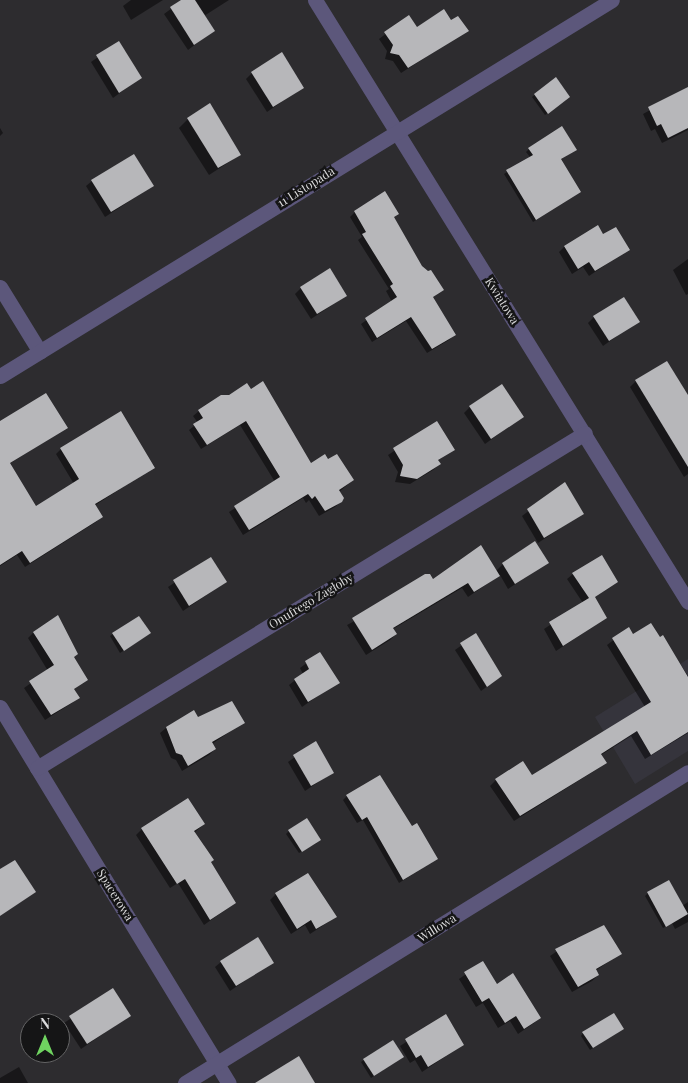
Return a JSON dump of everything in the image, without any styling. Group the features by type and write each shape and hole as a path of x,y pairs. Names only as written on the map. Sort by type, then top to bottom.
{"street":[{"name":"Kwiatowa","path":"315,0 688,602"},
{"name":"11 Listopada","path":"0,376 612,0"},
{"path":"0,287 40,352"},
{"name":"Onufrego Zagłoby","path":"37,768 585,433"},
{"name":"Spacerowa","path":"0,707 230,1083"},
{"name":"Willowa","path":"186,1083 688,772"}],"shaded area":[{"path":"688,659 688,751 635,784 595,717"}],"building":[{"path":"181,0 195,0 215,31 194,45 170,7"},
{"path":"444,9 451,20 458,16 469,31 408,68 399,55 390,53 393,45 384,32 409,15 417,27"},
{"path":"119,41 142,78 119,93 96,55"},
{"path":"282,52 304,88 273,107 251,72"},
{"path":"556,77 570,97 548,114 534,94"},
{"path":"688,87 688,128 668,138 661,124 657,126 648,107"},
{"path":"210,103 241,155 218,168 187,118"},
{"path":"562,126 577,150 561,159 581,192 536,220 506,170 533,155 528,148"},
{"path":"134,154 154,186 111,212 91,180"},
{"path":"385,191 399,214 394,217 422,266 428,271 431,270 444,290 433,297 456,335 432,349 411,317 377,338 365,318 397,297 390,286 393,284 362,234 366,232 354,211"},
{"path":"598,225 603,234 616,227 630,250 595,271 589,262 578,269 564,246"},
{"path":"330,268 347,296 317,314 300,287"},
{"path":"624,297 640,322 609,341 593,316"},
{"path":"667,361 688,395 688,467 635,380"},
{"path":"263,381 311,463 325,454 328,459 337,454 354,480 339,490 344,498 342,502 325,511 315,496 312,499 308,494 249,530 234,506 280,477 246,421 207,445 193,424 203,418 198,410 221,395 229,395 247,383 251,389"},
{"path":"502,384 524,417 491,439 469,406"},
{"path":"46,393 68,428 10,463 36,506 79,479 60,448 121,411 155,468 95,504 103,517 30,563 22,551 0,565 0,421"},
{"path":"437,421 455,450 438,460 441,464 417,479 400,476 403,465 393,448"},
{"path":"565,482 584,514 544,538 527,509"},
{"path":"535,541 549,563 515,584 502,563"},
{"path":"481,545 500,576 474,592 468,583 393,628 397,634 372,650 352,618 425,574 430,574 433,579"},
{"path":"602,555 618,582 595,597 607,618 563,646 549,622 589,598 572,573"},
{"path":"211,557 227,582 189,606 173,580"},
{"path":"58,615 78,654 74,657 88,680 74,689 80,698 51,715 29,681 54,665 33,632"},
{"path":"139,616 151,633 124,651 112,633"},
{"path":"651,623 660,637 663,635 688,677 688,732 651,755 637,731 601,754 607,763 520,816 495,779 523,761 532,775 651,702 612,638 629,627 633,634"},
{"path":"476,633 502,676 487,687 460,643"},
{"path":"320,652 340,683 308,702 294,679 309,669 305,661"},
{"path":"232,701 245,723 212,742 216,749 188,766 182,755 176,753 166,727 194,710 198,717"},
{"path":"316,741 334,773 311,786 293,755"},
{"path":"380,775 412,826 417,823 438,859 403,880 367,817 362,820 346,795"},
{"path":"188,798 205,824 194,831 214,860 211,862 236,903 210,920 185,879 177,884 141,828"},
{"path":"307,818 321,840 302,852 288,830"},
{"path":"15,860 36,892 0,916 0,869"},
{"path":"308,873 337,917 316,929 311,920 297,929 275,893"},
{"path":"669,880 688,914 666,927 647,892"},
{"path":"604,925 622,954 596,969 599,975 578,987 555,949"},
{"path":"258,937 274,963 236,986 220,961"},
{"path":"483,961 497,984 513,973 541,1018 524,1029 516,1016 505,1023 489,998 482,1002 464,972"},
{"path":"113,988 131,1016 87,1044 70,1015"},
{"path":"614,1013 624,1029 593,1048 582,1032"},
{"path":"446,1014 464,1045 428,1067 421,1055 416,1058 405,1039"},
{"path":"393,1040 404,1057 374,1076 363,1059"},
{"path":"299,1056 315,1083 255,1083"}]}
